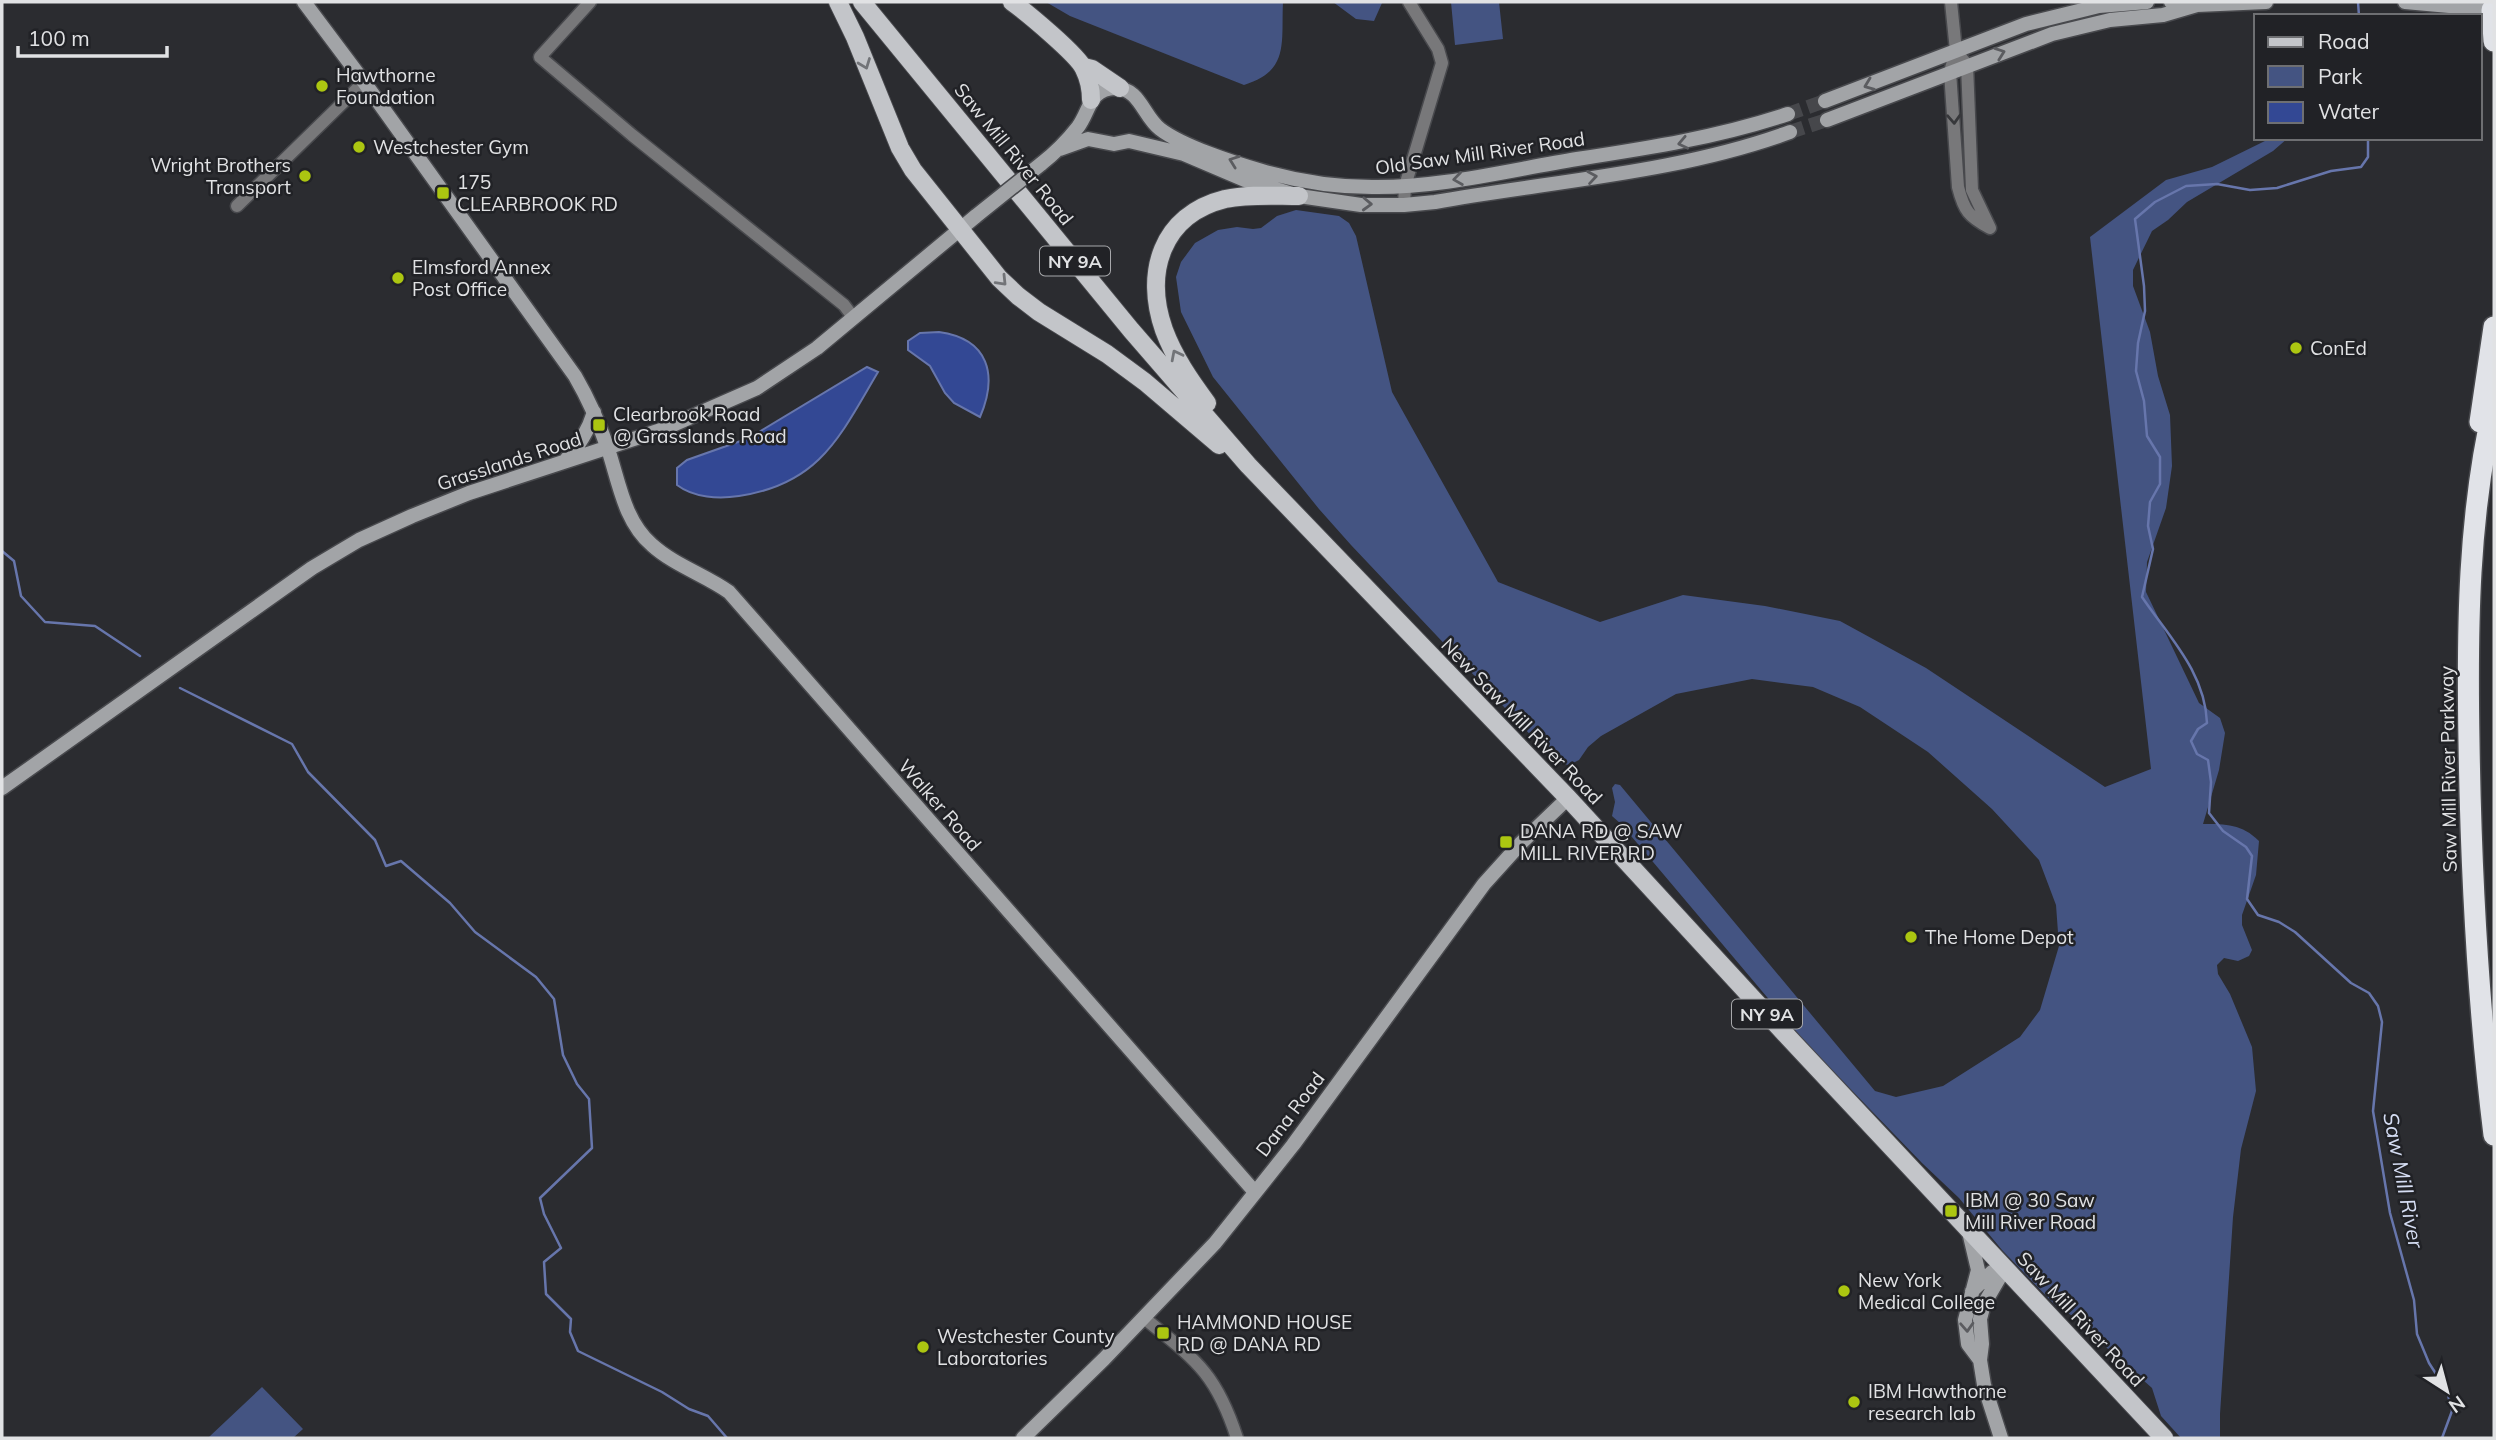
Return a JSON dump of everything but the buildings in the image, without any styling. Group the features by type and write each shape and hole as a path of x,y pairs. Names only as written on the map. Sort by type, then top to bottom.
{"highway":[{"path":"2493,10 2494,41"},
{"path":"2473,532 2475,463 2494,327"},
{"name":"Saw Mill River Parkway","path":"2494,404 2473,532 2468,676 2472,857 2479,984 2494,1135"},
{"name":"Saw Mill River Parkway","path":"2494,468 2484,564 2481,706 2484,861 2494,1016"}],"main road":[{"path":"838,2 900,148 913,170 999,278 1018,296 1107,354 1144,382 1272,491"},
{"name":"Saw Mill River Road","path":"862,2 1138,339 1272,491"},
{"path":"1012,2 1046,30 1084,68 1091,89 1088,108"},
{"path":"1084,68 1093,69 1120,88"},
{"path":"1272,491 1188,378 1164,329 1156,279 1159,257 1167,237 1182,221 1201,208 1250,195 1299,196"},
{"name":"New Saw Mill River Road","path":"1272,491 1568,798 1968,1229"},
{"name":"Saw Mill River Road","path":"1968,1229 2164,1438"}],"street":[{"name":"Walker Road","path":"303,2 364,82 575,376 594,412 625,506 636,527 650,544 667,557 711,579 729,592 1254,1191"},
{"path":"590,2 540,57 632,135 844,305 853,317"},
{"path":"1404,205 1405,186 1442,63 1438,49 1409,2"},
{"path":"1951,2 1956,51 1950,72 1958,187 1962,205 1973,219 1990,228 1972,190 1967,65 1956,51"},
{"path":"1825,101 2026,24 2070,11 2147,2"},
{"path":"2171,2 2197,5 2266,2"},
{"path":"2405,2 2493,10"},
{"path":"1827,120 1967,65 2082,25 2163,15 2197,5"},
{"path":"236,206 364,82"},
{"path":"1059,149 1104,90 1120,88"},
{"name":"Old Saw Mill River Road","path":"1120,88 1134,94 1150,120 1172,137 1262,171 1331,184 1372,187 1405,186 1678,144 1738,130 1788,114"},
{"path":"1088,108 1093,132 1102,140"},
{"path":"1129,141 1143,126 1145,112"},
{"name":"Old Saw Mill River Road","path":"1059,149 1088,139 1114,144 1129,141 1184,154 1245,180 1299,196 1361,205 1404,205 1686,160 1753,145 1790,132"},
{"name":"Grasslands Road","path":"2,788 312,568 359,540 469,493 608,449 660,430 757,388 817,348 1059,149"},
{"path":"565,462 589,430 594,412"},
{"name":"Dana Road","path":"1023,1438 1215,1243 1293,1145 1484,884 1521,843 1568,798"},
{"path":"1968,1229 1978,1270 1965,1320 1968,1344 1980,1360"},
{"path":"1972,1291 1992,1272 2005,1268"},
{"path":"2001,1438 1984,1385 1980,1360 1980,1319 1984,1304 2005,1268"},
{"path":"1144,1318 1183,1349 1208,1374 1220,1392 1237,1438"}],"green space":[{"path":"1046,2 1283,2 1280,53 1269,72 1244,85 1070,16"},
{"path":"1333,2 1382,3 1374,21 1356,19"},
{"path":"1451,2 1499,2 1503,39 1455,45"},
{"path":"2267,140 2286,140 2273,151 2187,202 2152,231 2133,270 2133,286 2150,332 2158,376 2170,415 2172,466 2166,508 2147,562 2146,592 2199,703 2220,718 2225,733 2219,770 2203,824 2233,826 2253,835 2259,841 2256,875 2242,915 2242,925 2252,950 2249,956 2238,961 2224,958 2217,965 2218,974 2230,994 2252,1047 2256,1091 2241,1149 2233,1217 2220,1438 2181,1438 2161,1416 2152,1388 2107,1348 2090,1327 2055,1305 2002,1250 1959,1198 1805,1042 1612,816 1615,802 1612,788 1615,784 1620,785 1875,1091 1896,1097 1943,1086 2020,1037 2040,1010 2059,946 2056,905 2039,860 1992,809 1928,752 1860,707 1813,687 1752,679 1676,694 1601,736 1588,747 1579,760 1569,765 1557,763 1351,545 1213,377 1181,312 1176,277 1181,262 1195,243 1218,230 1237,227 1261,228 1277,216 1296,210 1339,216 1349,223 1356,236 1392,392 1498,582 1600,622 1683,595 1765,606 1840,621 1926,668 2105,787 2151,769 2090,237 2166,180 2212,167"},
{"path":"262,1387 303,1429 293,1438 209,1437"}],"water":[{"path":"939,332 969,342 985,361 988,387 980,417 954,403 945,393 930,366 908,350 908,341 920,333"},
{"path":"867,367 878,372 852,417 825,454 790,481 767,490 723,497 699,495 677,485 677,468 687,460 749,438"}],"waterway":[{"name":"Saw Mill River","path":"2358,2 2359,14"},
{"name":"Saw Mill River","path":"2368,140 2368,157 2361,167 2331,171 2277,188 2250,190 2217,184 2186,186 2155,202 2135,219 2145,311 2138,343 2136,371 2144,401 2147,436 2160,457 2160,484 2150,502 2148,526 2153,549 2142,597 2184,656 2200,687 2207,723 2198,729 2191,741 2197,754 2208,760 2211,782 2209,813 2223,831 2246,847 2252,856 2247,899 2258,915 2279,922 2295,932 2351,983 2369,993 2378,1006 2382,1022 2373,1111 2390,1213 2414,1300 2417,1334 2429,1363 2447,1391 2452,1411 2442,1438"},
{"path":"2,551 14,561 21,596 45,622 95,626 140,656"},
{"path":"180,688 292,744 308,772 375,840 386,866 401,861 450,903 475,932 536,977 554,999 563,1055 577,1084 589,1099 592,1148 540,1198 544,1214 561,1248 544,1262 546,1294 571,1319 570,1332 578,1351 662,1392 689,1409 708,1416 727,1438"}],"tunnel":[{"path":"1788,114 1825,101"},
{"path":"1790,132 1827,120"}],"place":[{"name":"Hawthorne Foundation","path":"322,86"},
{"name":"Westchester Gym","path":"359,147"},
{"name":"Wright Brothers Transport","path":"305,176"},
{"name":"175 CLEARBROOK RD","path":"443,193"},
{"name":"Elmsford Annex Post Office","path":"398,278"},
{"name":"ConEd","path":"2296,348"},
{"name":"Clearbrook Road @ Grasslands Road","path":"599,425"},
{"name":"DANA RD @ SAW MILL RIVER RD","path":"1506,842"},
{"name":"The Home Depot","path":"1911,937"},
{"name":"IBM @ 30 Saw Mill River Road","path":"1951,1211"},
{"name":"New York Medical College","path":"1844,1291"},
{"name":"HAMMOND HOUSE RD @ DANA RD","path":"1163,1333"},
{"name":"Westchester County Laboratories","path":"923,1347"},
{"name":"IBM Hawthorne research lab","path":"1854,1402"}]}
